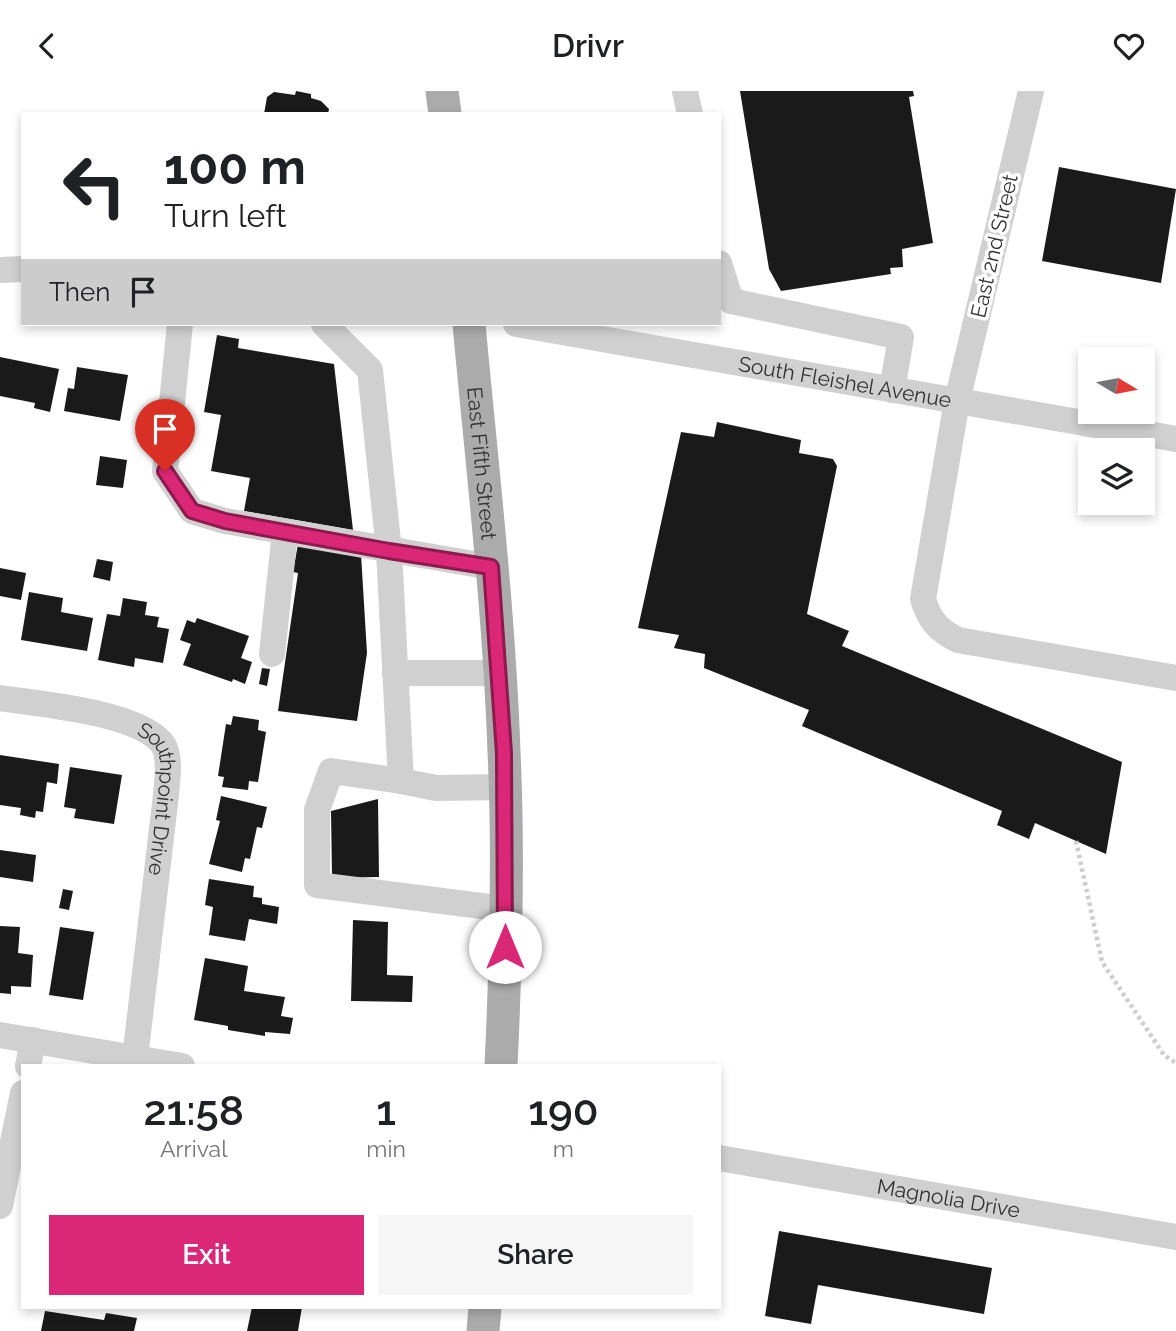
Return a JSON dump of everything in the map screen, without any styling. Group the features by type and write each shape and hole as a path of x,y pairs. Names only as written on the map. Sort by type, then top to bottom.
{"main road":[{"path":"442,91 445,112"},
{"name":"East Fifth Street","path":"469,326 491,567 505,787 501,1064"},
{"path":"483,1331 485,1309"}],"street":[{"path":"685,91 690,112"},
{"name":"East 2nd Street","path":"1031,91 957,401 923,599 934,624 945,634 958,640 1176,678"},
{"path":"0,270 21,269"},
{"path":"721,275 725,300 901,337 892,390"},
{"path":"180,326 165,471 192,511 225,521 491,567"},
{"path":"326,326 370,370 389,551 401,781"},
{"name":"South Fleishel Avenue","path":"541,326 590,330 892,390 1176,439"},
{"path":"272,653 285,532"},
{"path":"395,673 499,673"},
{"name":"Southpoint Drive","path":"0,698 109,716 143,729 162,743 168,763 166,795 135,1058"},
{"path":"505,787 436,788 331,771 317,810 317,885 505,909"},
{"path":"0,1035 31,1053 135,1058 170,1064"},
{"path":"0,1206 21,1104"},
{"name":"Magnolia Drive","path":"721,1158 1176,1237"}],"path":[{"path":"1076,841 1102,962 1164,1055 1176,1063"}],"building":[{"path":"296,91 311,94 311,98 321,101 329,109 328,112 264,112 267,97 274,92 295,95"},
{"path":"740,91 913,91 914,96 909,97 933,243 902,249 903,267 890,268 891,274 781,291 769,269"},
{"path":"1059,167 1176,189 1161,283 1042,261"},
{"path":"217,335 239,339 238,348 334,364 353,530 244,511 250,478 211,471 221,415 204,412"},
{"path":"0,357 59,369 50,412 34,408 35,403 0,396"},
{"path":"77,367 128,375 120,421 64,411 68,388 74,389"},
{"path":"717,422 801,440 799,453 833,459 837,466 807,614 849,631 842,646 1122,762 1106,854 1035,823 1029,839 997,825 1002,811 802,726 809,710 704,668 705,654 674,648 679,635 638,628 681,432 714,437"},
{"path":"100,456 127,460 123,488 96,485"},
{"path":"298,544 361,554 367,653 357,721 278,711 298,573 293,572"},
{"path":"97,559 113,562 110,581 93,577"},
{"path":"0,568 26,573 21,600 0,596"},
{"path":"29,592 63,598 61,612 93,618 87,651 21,640"},
{"path":"123,598 147,602 145,615 159,617 157,627 169,629 163,663 135,658 134,667 98,660 107,614 120,616"},
{"path":"197,618 249,636 241,658 252,662 245,684 183,665 191,644 180,640 187,620 195,623"},
{"path":"262,668 270,669 267,686 259,684"},
{"path":"233,716 259,720 258,730 266,732 258,782 249,781 248,790 222,787 224,777 218,776 226,724 231,725"},
{"path":"0,755 59,764 57,784 47,782 43,812 36,811 35,818 20,815 21,808 0,805"},
{"path":"70,767 122,775 114,824 74,818 76,809 64,807"},
{"path":"221,796 267,807 262,828 257,827 250,859 245,858 242,872 209,864 220,821 216,820"},
{"path":"378,799 379,877 332,878 331,811"},
{"path":"0,850 36,855 33,882 0,877"},
{"path":"209,879 254,886 253,897 262,898 262,904 279,907 277,924 249,919 245,941 209,935 213,907 205,905"},
{"path":"63,889 73,891 69,910 59,908"},
{"path":"353,920 388,922 387,975 413,976 412,1002 351,1001"},
{"path":"0,926 20,927 18,953 33,955 31,987 11,986 11,994 0,993"},
{"path":"60,927 94,932 83,1000 49,995"},
{"path":"205,958 248,966 244,991 285,997 281,1016 293,1018 290,1034 265,1032 265,1036 228,1030 228,1026 194,1020"},
{"path":"779,1231 992,1268 984,1314 818,1285 811,1324 765,1316"},
{"path":"252,1309 302,1309 298,1331 247,1331"},
{"path":"45,1311 104,1320 106,1313 137,1318 134,1331 41,1331"}],"route":[{"path":"165,471 192,511 225,521 491,567 504,753 505,947"}]}
